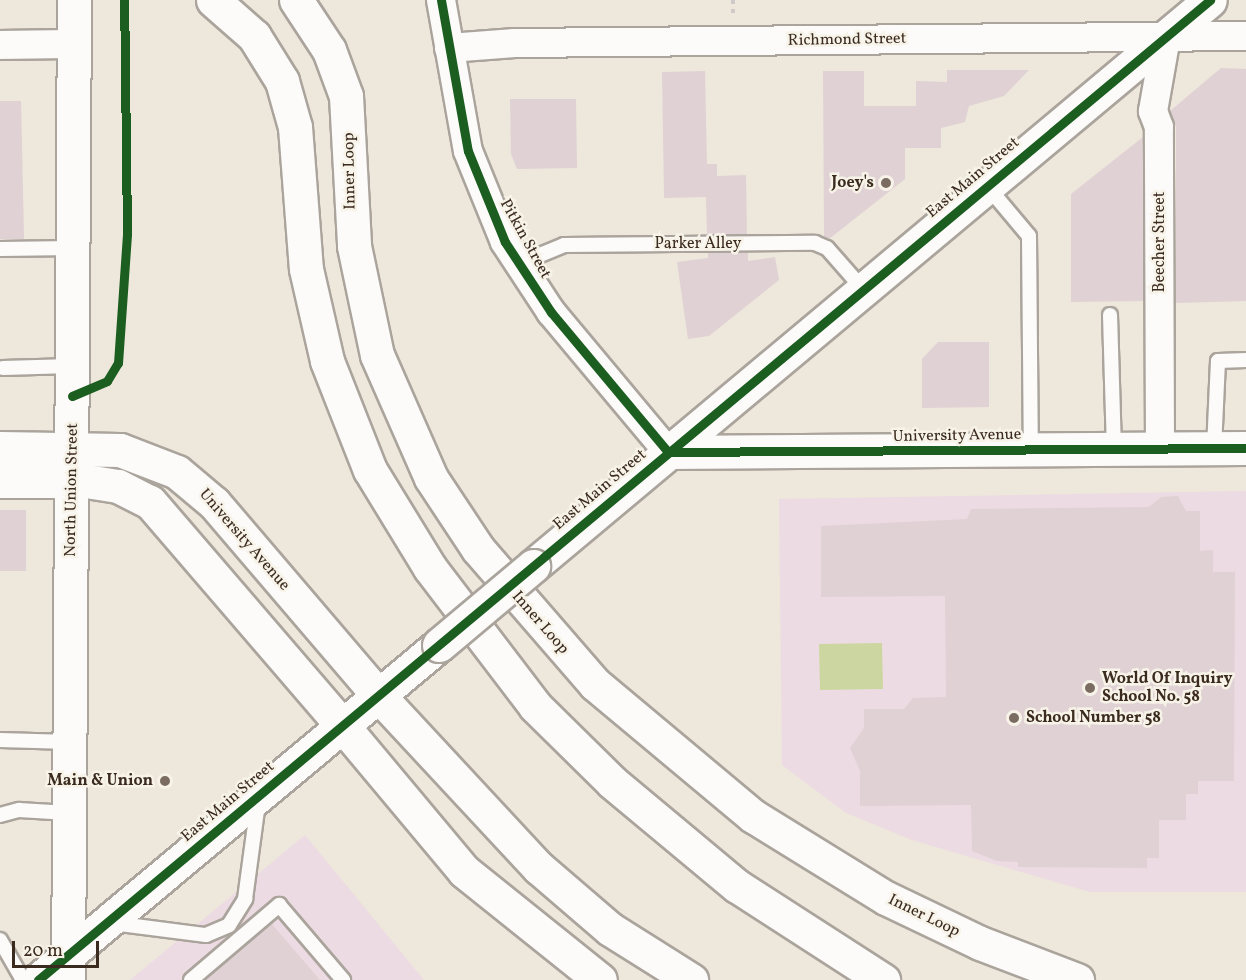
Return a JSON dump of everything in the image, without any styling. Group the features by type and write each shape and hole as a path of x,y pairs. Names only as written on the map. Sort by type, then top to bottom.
{"main road":[{"name":"North Union Street","path":"68,968 74,0"},
{"path":"213,0 254,36 282,81 295,127 306,269 327,361 370,470 430,568 528,697 612,782 737,886 883,980"},
{"name":"Inner Loop","path":"296,0 329,50 346,96 354,246 377,355 422,462 478,549 595,684 735,803 886,898 980,943 1077,980"},
{"name":"East Main Street","path":"38,980 68,968 107,922 1209,0"},
{"name":"University Avenue","path":"0,448 72,447 140,455 190,480 378,695 539,868 610,929 691,980"},
{"name":"University Avenue","path":"668,452 1246,448"},
{"path":"0,481 71,480 118,486 150,502 464,871 600,980"}],"street":[{"name":"Pitkin Street","path":"441,0 468,151 518,264 668,452"},
{"name":"Richmond Street","path":"449,48 515,43 1246,36"},
{"name":"Beecher Street","path":"1160,450 1159,127 1153,111 1166,37"},
{"path":"0,45 74,44"}],"lane":[{"path":"987,186 1029,236 1031,450"},
{"name":"Parker Alley","path":"518,264 564,245 815,243 827,248 863,289"},
{"path":"0,249 73,248"},
{"path":"1110,315 1114,450"},
{"path":"1214,449 1218,360 1246,360"},
{"path":"3,368 72,366"},
{"path":"0,740 69,741"},
{"path":"107,922 206,935 230,925 245,899 260,795"},
{"path":"0,815 20,810 69,813"},
{"path":"191,980 279,905 343,980"},
{"path":"230,925 241,937"},
{"path":"0,940 23,980"}],"path":[{"path":"733,0 733,18"}],"shaded area":[{"name":"School Number 58","path":"1246,491 1246,892 1090,892 912,840 846,813 782,765 779,499"},
{"path":"305,835 424,980 130,980"}],"green space":[{"path":"882,643 883,689 820,690 819,644"}],"building":[{"path":"1221,68 1246,69 1246,301 1176,303 1176,127 1170,111"},
{"path":"947,70 1029,70 1004,96 969,106 965,122 941,128 941,148 905,148 905,179 829,239 824,237 823,71 864,71 864,106 916,106 916,81 947,82"},
{"path":"705,71 707,164 717,164 717,176 746,175 747,235 707,235 706,197 664,198 662,72"},
{"path":"510,99 576,99 577,168 517,169 511,154"},
{"path":"0,101 21,101 24,239 0,239"},
{"path":"1143,137 1143,301 1071,302 1071,194"},
{"path":"708,253 748,253 748,261 775,257 779,280 709,336 688,339 677,262 708,258"},
{"path":"938,342 989,342 989,407 922,408 922,359"},
{"name":"School Number 58","path":"1178,496 1186,511 1200,511 1200,551 1213,550 1213,572 1235,572 1234,781 1198,781 1198,794 1186,794 1186,820 1159,820 1159,858 1147,858 1147,868 1018,867 1018,862 997,861 972,851 971,805 860,806 860,771 850,748 864,728 864,709 904,709 913,698 946,697 945,596 821,597 821,526 967,519 971,509 1149,507 1161,497"},
{"path":"0,510 26,510 26,571 0,571"},
{"path":"271,923 320,980 205,980"}],"cycle path":[{"path":"72,396 107,381 118,363 127,234 124,0"},
{"path":"441,0 468,151 505,242 551,312 668,452"},
{"path":"38,980 1210,0"},
{"path":"668,452 1246,448"}],"place":[{"name":"Joey's","path":"886,183"},
{"name":"World Of Inquiry School No. 58","path":"1090,688"},
{"name":"School Number 58","path":"1014,718"},
{"name":"Main & Union","path":"165,781"}]}
